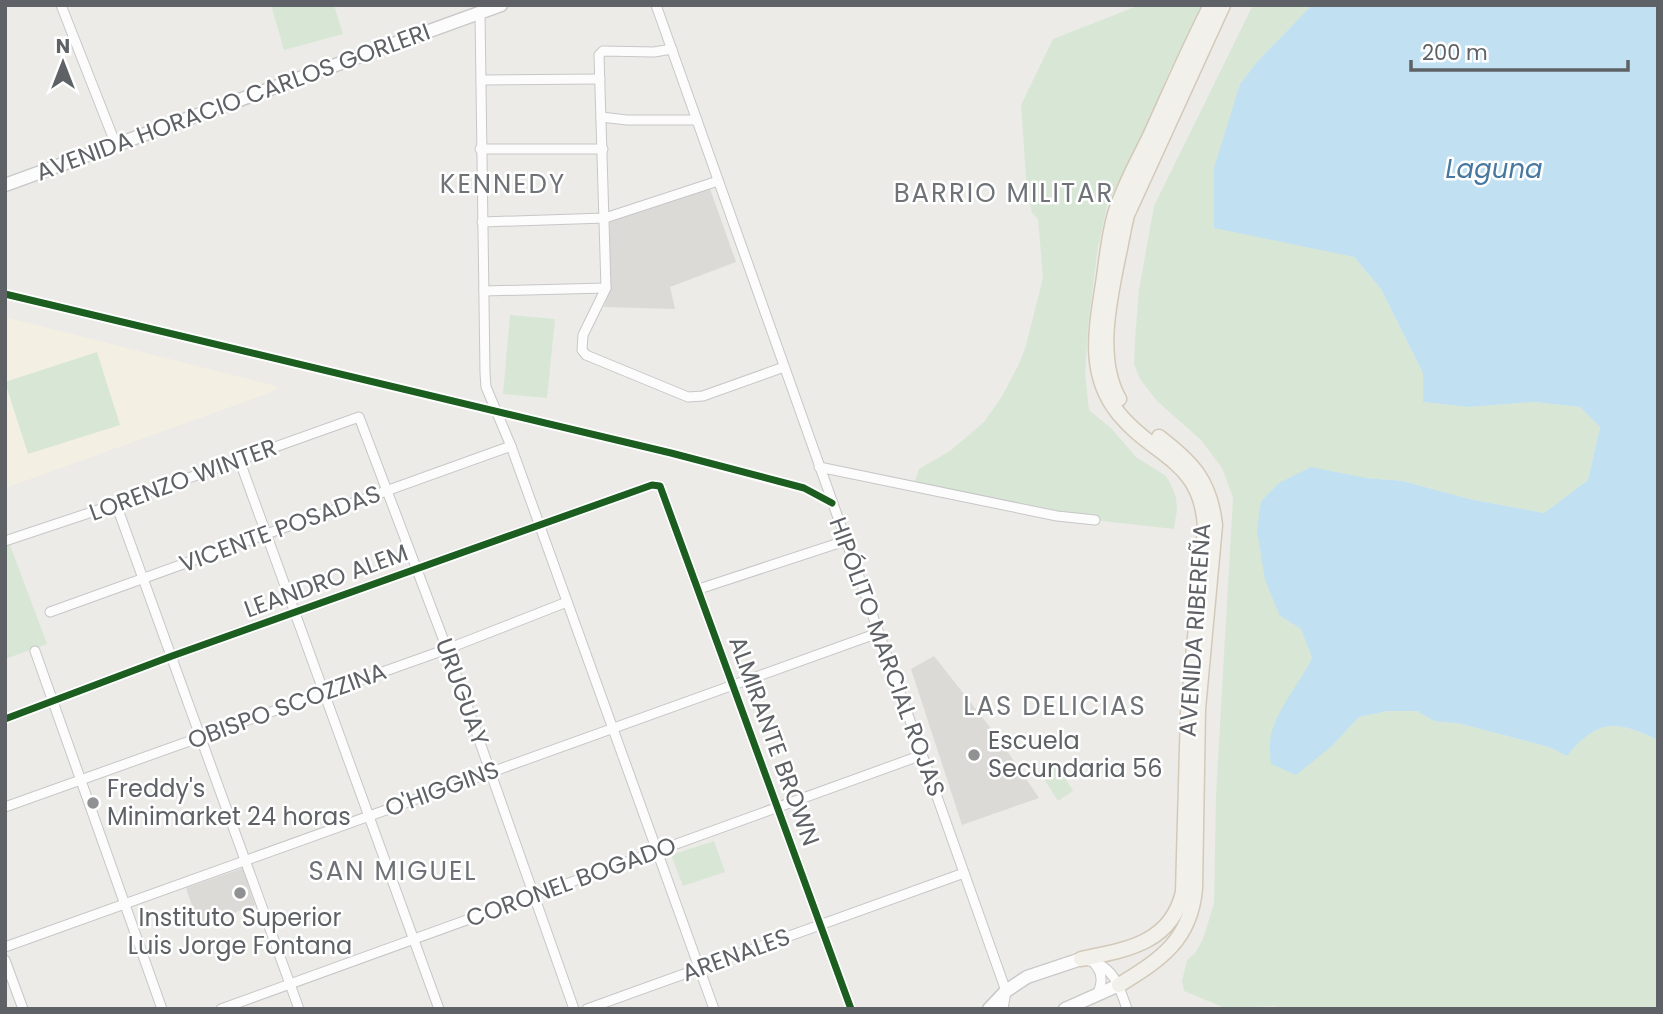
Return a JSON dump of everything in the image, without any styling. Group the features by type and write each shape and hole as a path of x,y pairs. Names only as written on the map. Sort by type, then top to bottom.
{"main road":[{"name":"AVENIDA HORACIO CARLOS GORLERI","path":"5,185 501,5"},
{"name":"AVENIDA RIBEREÑA","path":"1087,961 1133,947 1166,927 1175,915 1183,891 1188,713 1205,528 1204,512 1199,493 1179,465 1130,426 1109,400 1097,371 1095,340 1116,212 1211,5"},
{"name":"AVENIDA RIBEREÑA","path":"1119,985 1159,959 1172,947 1183,932 1194,900 1198,709 1215,525 1210,495 1193,465 1129,412 1115,390 1106,356 1110,312 1127,215 1223,5"},
{"path":"989,1009 1006,991 1027,977 1087,961"},
{"path":"1065,1009 1119,985"}],"street":[{"path":"61,5 116,145"},
{"name":"HIPÓLITO MARCIAL ROJAS","path":"656,5 1006,991"},
{"path":"480,13 480,149 486,387 511,446 714,1009"},
{"path":"672,49 654,52 600,52 606,288 583,335 582,350 586,355 688,397 703,397 784,367"},
{"path":"481,80 600,79"},
{"path":"601,117 627,120 697,120"},
{"path":"480,149 603,149"},
{"path":"482,222 605,218 718,181"},
{"path":"484,291 606,288"},
{"name":"LORENZO WINTER","path":"5,541 116,505 359,417"},
{"name":"URUGUAY","path":"359,417 447,649 574,1009"},
{"name":"VICENTE POSADAS","path":"50,612 511,446"},
{"path":"239,459 439,1009"},
{"path":"819,467 1057,516 1095,520"},
{"name":"LEANDRO ALEM","path":"5,719 417,568 652,485 660,486"},
{"name":"ALMIRANTE BROWN","path":"660,486 851,1009"},
{"path":"116,505 299,1009"},
{"path":"699,590 845,541"},
{"name":"OBISPO SCOZZINA","path":"5,807 447,649 567,602"},
{"name":"O'HIGGINS","path":"5,947 878,633"},
{"path":"36,651 162,1009"},
{"name":"CORONEL BOGADO","path":"221,1009 922,755"},
{"name":"ARENALES","path":"587,1009 964,873"},
{"path":"5,960 23,1009"},
{"path":"1087,961 1110,971 1119,985 1127,1009"},
{"path":"1087,961 1102,979 1097,995"},
{"path":"1003,1009 1006,991"}],"shaded area":[{"path":"709,186 736,262 670,287 675,309 604,307 611,285 609,220"},
{"path":"5,317 279,387 269,393 5,488"},
{"name":"Escuela Secundaria 56","path":"934,656 997,736 1039,798 962,825 911,669"},
{"path":"243,868 255,905 199,926 186,888"}],"green space":[{"path":"271,5 334,5 343,34 284,50"},
{"path":"1140,5 1203,5 1170,70 1142,139 1108,202 1098,247 1085,374 1089,410 1112,429 1136,457 1166,476 1176,497 1174,529 1057,516 913,486 919,469 950,451 984,422 1001,398 1025,349 1043,278 1038,219 1032,213 1027,190 1021,105 1053,39"},
{"path":"1253,5 1312,5 1257,62 1240,84 1232,115 1303,245 1354,257 1381,289 1423,373 1423,402 1469,407 1534,402 1580,407 1600,426 1588,480 1544,513 1469,499 1403,481 1366,478 1280,616 1301,629 1312,658 1300,682 1333,745 1359,717 1388,711 1417,711 1434,721 1462,724 1549,747 1567,756 1588,735 1608,726 1630,729 1658,740 1658,1009 1276,1009 1275,1006 1225,1008 1184,991 1182,981 1187,960 1195,953 1203,939 1214,903 1216,795 1233,498 1222,468 1201,440 1157,401 1140,379 1134,364 1135,339 1139,290 1154,206"},
{"path":"510,315 555,319 547,398 503,394"},
{"path":"97,352 120,425 28,454 5,382"},
{"path":"9,542 47,644 5,659 5,543"},
{"path":"1057,765 1073,791 1058,801 1041,774"},
{"path":"714,841 725,872 683,886 671,855"}],"water":[{"name":"Laguna","path":"1312,5 1658,5 1658,740 1630,729 1608,726 1588,735 1567,756 1549,747 1462,724 1434,721 1417,711 1388,711 1359,717 1333,745 1296,775 1271,764 1270,742 1276,721 1312,658 1301,629 1280,616 1265,580 1257,530 1261,501 1279,483 1311,467 1366,478 1403,481 1469,499 1544,513 1588,480 1600,427 1580,407 1534,402 1469,407 1423,402 1423,373 1381,289 1354,257 1214,228 1214,168 1240,84 1257,62"}],"cycle path":[{"path":"5,294 671,453 804,488 832,503"},
{"path":"5,719 172,656 652,485 660,486 851,1009"}],"place":[{"name":"Escuela Secundaria 56","path":"974,755"},
{"name":"Freddy's Minimarket 24 horas","path":"93,803"},
{"name":"Instituto Superior Luis Jorge Fontana","path":"240,893"}],"district":[{"name":"KENNEDY","path":"503,184"},
{"name":"BARRIO MILITAR","path":"1004,193"},
{"name":"LAS DELICIAS","path":"1055,706"},
{"name":"SAN MIGUEL","path":"393,871"}]}
